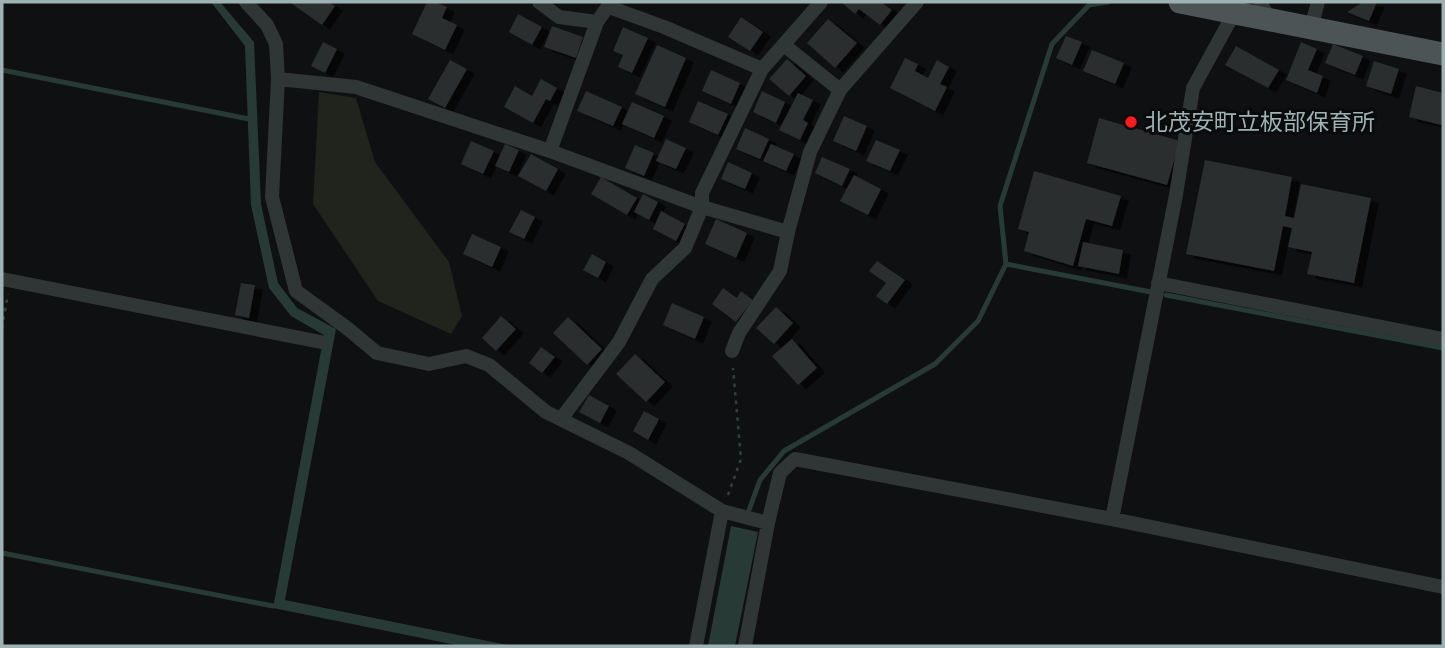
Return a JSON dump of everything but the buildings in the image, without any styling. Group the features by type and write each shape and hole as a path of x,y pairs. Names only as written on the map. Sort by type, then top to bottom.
{"main road":[{"path":"1180,2 1234,13 1265,11 1311,28 1443,54"}],"street":[{"path":"246,2 267,25 276,44 278,79 272,197 296,291 376,353 429,364 466,356 489,365 546,412 629,453 722,511 768,523"},
{"path":"539,2 559,17 597,22"},
{"path":"561,419 619,342 652,279 685,248 702,207 702,193 762,69 821,2"},
{"path":"732,351 739,333 780,271 810,152 840,90 917,2"},
{"path":"1311,28 1318,2"},
{"path":"550,151 597,22 610,4 762,69"},
{"path":"1112,519 1176,195 1193,88 1234,13"},
{"path":"784,45 840,90"},
{"path":"278,79 356,87 550,151 702,207 788,232"},
{"path":"6,280 321,342"},
{"path":"1158,283 1443,339"},
{"path":"745,646 780,473 795,459 1112,519 1443,587"},
{"path":"696,646 722,511"}],"path":[{"path":"2,328 6,280"},
{"path":"722,511 741,459 732,351"}],"shaded area":[{"path":"211,2 220,2 254,42 261,204 278,283 297,308 336,329 285,600 512,646 461,646 273,608 324,335 291,316 269,288 251,205 245,46"},
{"path":"319,92 356,98 375,162 449,262 462,316 451,334 378,301 313,204"},
{"path":"731,526 758,532 735,646 708,646"}],"waterway":[{"path":"749,510 760,480 784,451 935,364 978,321 1006,264 1000,206 1052,44 1089,5 1108,2"},
{"path":"2,70 249,119"},
{"path":"1006,264 1151,292"},
{"path":"1166,295 1443,348"},
{"path":"2,553 273,606"}],"place":[{"name":"北茂安町立板部保育所","path":"1131,122"}]}
